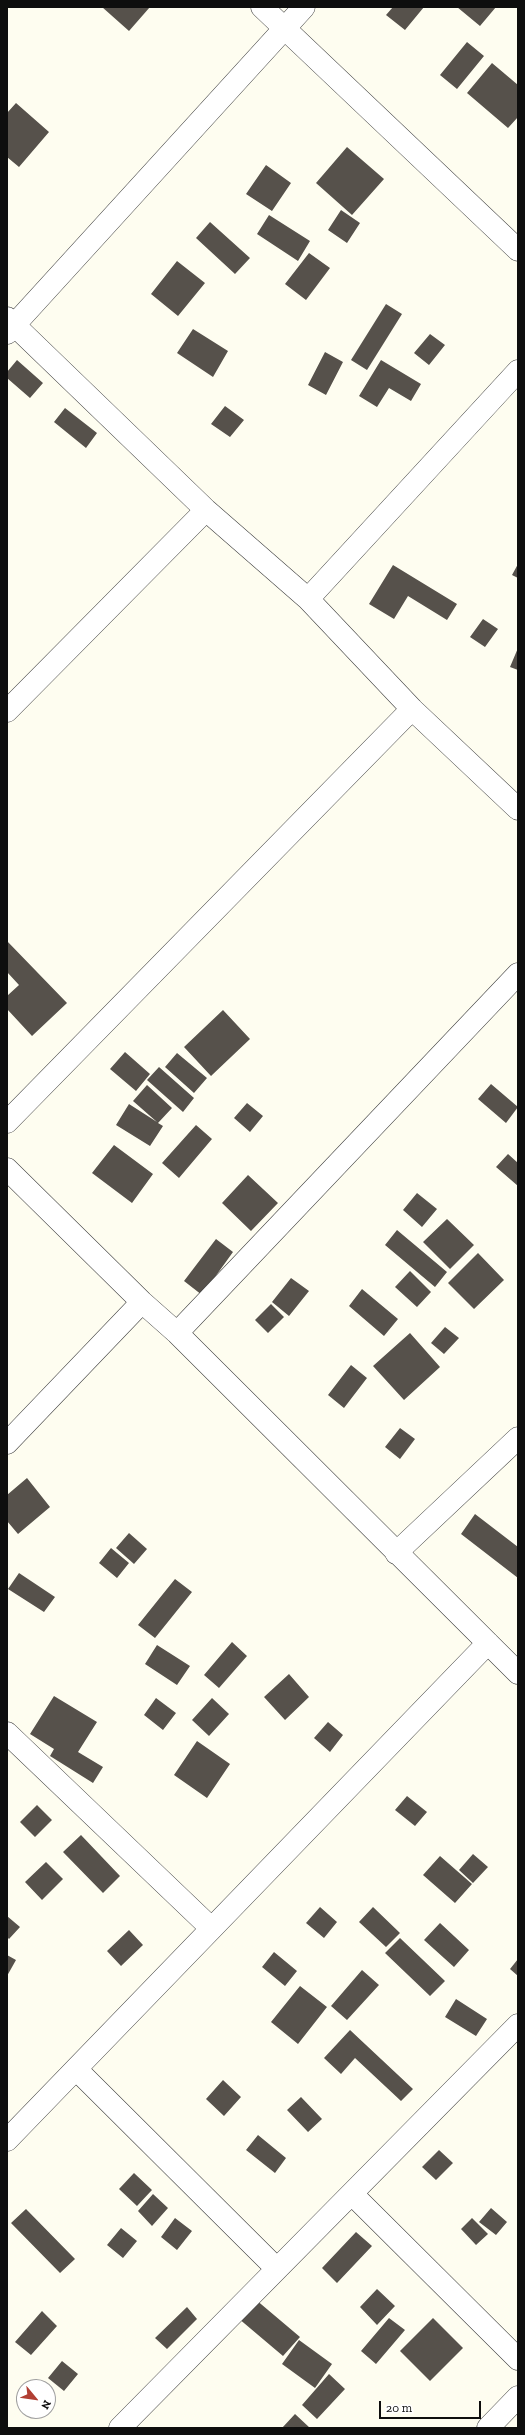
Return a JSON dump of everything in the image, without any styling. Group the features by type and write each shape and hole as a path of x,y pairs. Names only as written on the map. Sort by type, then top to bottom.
{"street":[{"path":"262,7 518,250"},
{"path":"304,7 283,28 10,326 206,510 308,599 412,709 518,809"},
{"path":"308,599 518,371"},
{"path":"7,711 206,510"},
{"path":"7,1122 412,709"},
{"path":"177,1333 518,974"},
{"path":"7,1169 142,1302 177,1333 518,1673"},
{"path":"7,1443 142,1302"},
{"path":"396,1553 518,1438"},
{"path":"7,2140 488,1643"},
{"path":"7,1733 212,1928"},
{"path":"120,2428 518,2025"},
{"path":"76,2069 277,2269"},
{"path":"352,2194 518,2359"},
{"path":"488,2428 518,2397"}],"building":[{"path":"102,7 150,7 129,31"},
{"path":"393,7 424,7 405,30 386,15"},
{"path":"457,7 496,7 480,26"},
{"path":"467,42 484,56 457,89 440,75"},
{"path":"492,63 518,85 518,117 508,128 467,93"},
{"path":"16,103 49,132 19,167 7,157 7,113"},
{"path":"347,147 384,179 352,215 316,183"},
{"path":"266,165 291,183 272,211 246,194"},
{"path":"341,210 360,223 347,243 328,230"},
{"path":"269,215 310,241 298,261 257,234"},
{"path":"210,222 250,258 235,274 196,238"},
{"path":"309,253 330,268 306,300 285,284"},
{"path":"177,261 205,283 178,316 151,294"},
{"path":"386,304 402,314 367,370 351,360"},
{"path":"193,329 228,351 213,377 177,353"},
{"path":"430,334 445,345 429,365 414,353"},
{"path":"325,352 343,362 326,395 308,385"},
{"path":"17,360 43,383 30,398 7,378 7,372"},
{"path":"381,360 421,384 411,401 389,388 377,407 359,396"},
{"path":"225,406 244,420 230,437 211,424"},
{"path":"65,408 97,433 86,448 54,422"},
{"path":"518,564 518,578 512,575"},
{"path":"393,565 457,604 447,620 408,596 394,619 369,604"},
{"path":"483,619 498,629 485,647 470,637"},
{"path":"518,648 518,670 510,667"},
{"path":"7,941 67,1003 32,1036 7,1009 7,996 19,985 7,972"},
{"path":"223,1010 250,1039 211,1076 184,1047"},
{"path":"125,1052 150,1074 136,1091 110,1069"},
{"path":"177,1053 207,1078 194,1093 165,1067"},
{"path":"159,1067 194,1098 183,1112 147,1080"},
{"path":"491,1084 518,1107 506,1123 478,1099"},
{"path":"147,1085 172,1108 158,1123 163,1126 150,1146 116,1125 129,1104 157,1122 133,1101"},
{"path":"247,1103 263,1116 250,1132 234,1118"},
{"path":"196,1125 212,1139 179,1178 162,1163"},
{"path":"114,1145 153,1174 132,1203 92,1173"},
{"path":"508,1154 518,1163 518,1186 496,1167"},
{"path":"248,1175 278,1203 251,1231 222,1203"},
{"path":"417,1193 437,1209 422,1227 403,1210"},
{"path":"447,1219 474,1245 450,1269 423,1242"},
{"path":"397,1230 447,1272 435,1287 385,1245"},
{"path":"216,1239 233,1252 202,1295 184,1281"},
{"path":"478,1253 504,1280 474,1309 448,1283"},
{"path":"410,1271 431,1292 417,1307 395,1287"},
{"path":"291,1278 309,1291 289,1316 272,1302"},
{"path":"362,1289 398,1319 384,1336 349,1306"},
{"path":"271,1304 284,1317 268,1333 255,1320"},
{"path":"445,1327 459,1338 444,1354 431,1343"},
{"path":"410,1333 440,1367 404,1400 373,1366"},
{"path":"351,1365 367,1378 344,1408 328,1395"},
{"path":"400,1428 415,1439 400,1459 385,1447"},
{"path":"27,1478 50,1507 18,1534 7,1521 7,1495"},
{"path":"475,1514 518,1547 518,1578 461,1534"},
{"path":"129,1533 147,1549 134,1564 116,1548"},
{"path":"111,1548 129,1563 117,1578 99,1563"},
{"path":"19,1573 55,1597 44,1612 8,1589"},
{"path":"175,1579 192,1592 155,1638 138,1625"},
{"path":"232,1642 247,1656 219,1688 204,1675"},
{"path":"157,1645 190,1666 177,1685 145,1664"},
{"path":"289,1674 309,1697 285,1720 264,1697"},
{"path":"54,1696 97,1722 78,1752 103,1767 93,1783 50,1756 54,1749 30,1734"},
{"path":"156,1698 176,1713 163,1730 144,1715"},
{"path":"212,1698 229,1714 209,1736 192,1720"},
{"path":"328,1722 343,1735 330,1752 314,1738"},
{"path":"197,1741 230,1764 207,1798 174,1775"},
{"path":"407,1796 427,1812 415,1826 395,1810"},
{"path":"37,1805 52,1820 35,1837 20,1822"},
{"path":"81,1835 120,1876 103,1893 63,1852"},
{"path":"473,1854 488,1867 473,1883 459,1870"},
{"path":"440,1856 472,1884 455,1903 423,1875"},
{"path":"46,1862 63,1879 42,1900 25,1882"},
{"path":"320,1907 337,1922 324,1938 306,1923"},
{"path":"373,1907 400,1933 386,1947 359,1922"},
{"path":"7,1916 20,1927 9,1939 7,1937"},
{"path":"440,1923 469,1950 454,1967 424,1940"},
{"path":"129,1930 143,1945 121,1966 107,1951"},
{"path":"400,1938 445,1981 430,1996 385,1953"},
{"path":"274,1952 297,1971 285,1986 262,1967"},
{"path":"7,1955 16,1960 7,1976"},
{"path":"518,1959 518,1976 510,1969"},
{"path":"362,1970 379,1985 347,2020 331,2006"},
{"path":"300,1986 327,2007 298,2044 271,2022"},
{"path":"456,1999 487,2019 476,2036 445,2017"},
{"path":"350,2030 413,2089 401,2101 355,2058 341,2074 324,2058"},
{"path":"223,2080 241,2097 224,2116 206,2099"},
{"path":"301,2097 322,2119 308,2132 287,2110"},
{"path":"258,2135 286,2158 275,2173 246,2150"},
{"path":"439,2150 453,2163 436,2180 422,2167"},
{"path":"134,2173 152,2190 137,2206 119,2189"},
{"path":"153,2194 168,2208 152,2226 138,2211"},
{"path":"491,2208 507,2222 496,2235 479,2222"},
{"path":"26,2209 75,2259 60,2273 11,2223"},
{"path":"175,2218 192,2231 177,2250 161,2237"},
{"path":"472,2218 488,2234 476,2245 461,2229"},
{"path":"121,2228 137,2241 123,2258 107,2245"},
{"path":"356,2232 372,2246 337,2283 322,2268"},
{"path":"377,2289 395,2306 377,2325 360,2307"},
{"path":"255,2299 300,2337 283,2356 238,2318"},
{"path":"187,2307 197,2319 167,2349 155,2338"},
{"path":"42,2311 57,2326 31,2355 15,2342"},
{"path":"389,2318 405,2330 376,2364 361,2351"},
{"path":"433,2318 463,2348 430,2381 400,2351"},
{"path":"299,2340 332,2364 315,2388 282,2364"},
{"path":"62,2361 78,2374 64,2391 56,2384 56,2379 48,2378"},
{"path":"329,2374 345,2389 317,2419 302,2405"},
{"path":"295,2414 310,2428 282,2428"}]}
